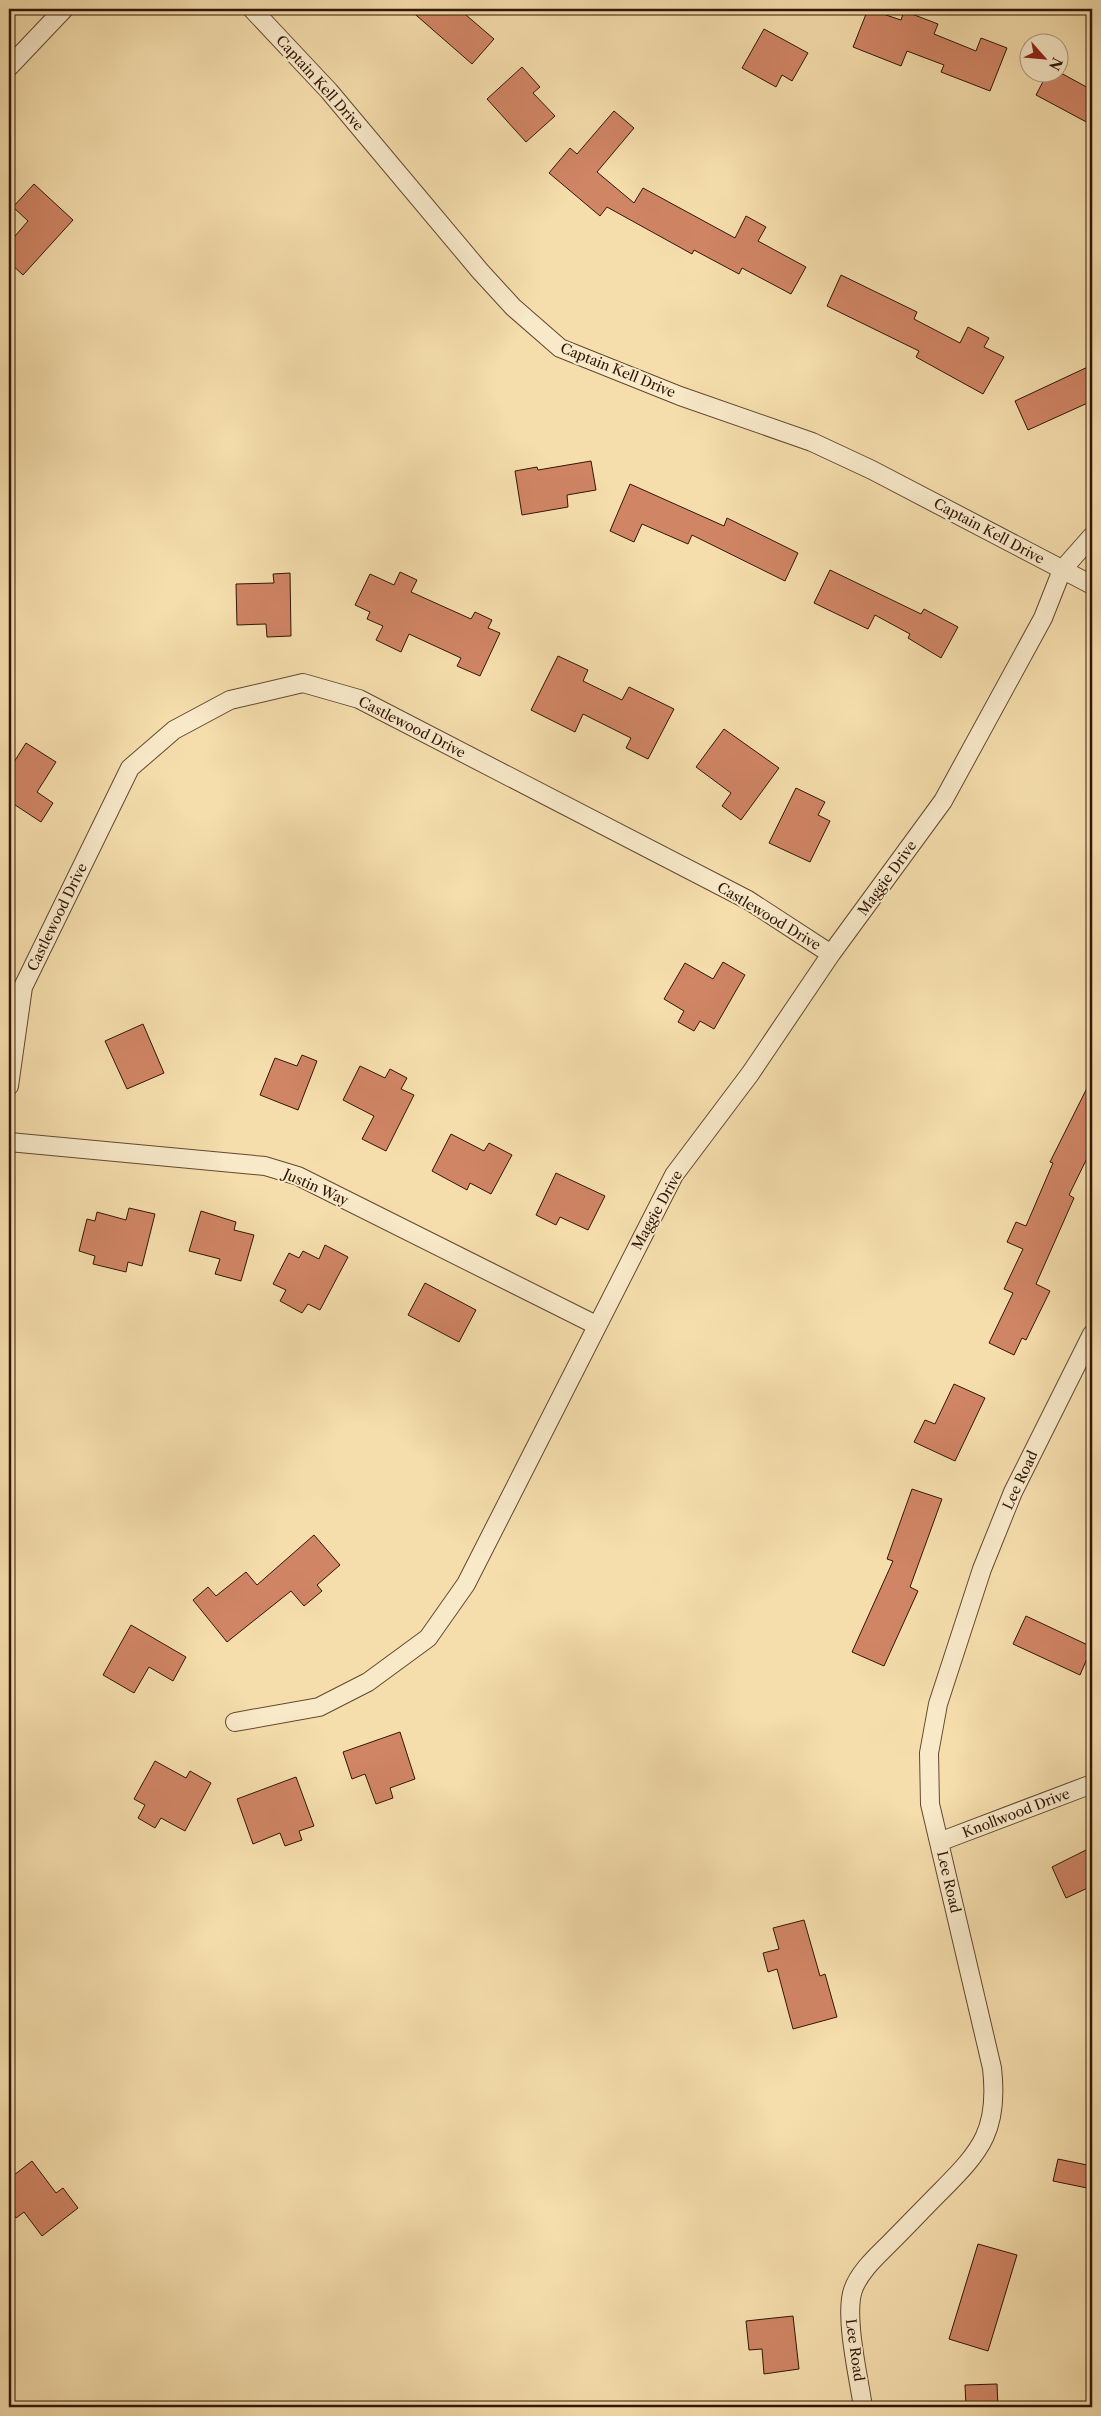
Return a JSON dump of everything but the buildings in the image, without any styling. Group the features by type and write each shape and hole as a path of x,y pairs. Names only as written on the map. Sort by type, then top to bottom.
{"street":[{"path":"9,67 64,9"},
{"name":"Captain Kell Drive","path":"252,9 329,91 480,272 513,307 560,348 680,396 812,442 872,470 1092,585"},
{"name":"Maggie Drive","path":"235,1722 319,1707 368,1682 428,1638 466,1584 596,1325 674,1176 750,1074 831,954 943,801 1043,618 1062,570 1092,536"},
{"name":"Castlewood Drive","path":"9,1086 23,986 130,768 174,730 230,700 303,684 368,704 748,900 831,954"},
{"name":"Justin Way","path":"9,1142 265,1166 298,1176 596,1325"},
{"name":"Lee Road","path":"863,2407 850,2310 853,2291 876,2257 972,2160 987,2132 992,2109 994,2087 992,2068 930,1804 929,1753 938,1704 982,1569 1013,1492 1092,1334"},
{"name":"Knollwood Drive","path":"940,1842 1092,1784"}]}
